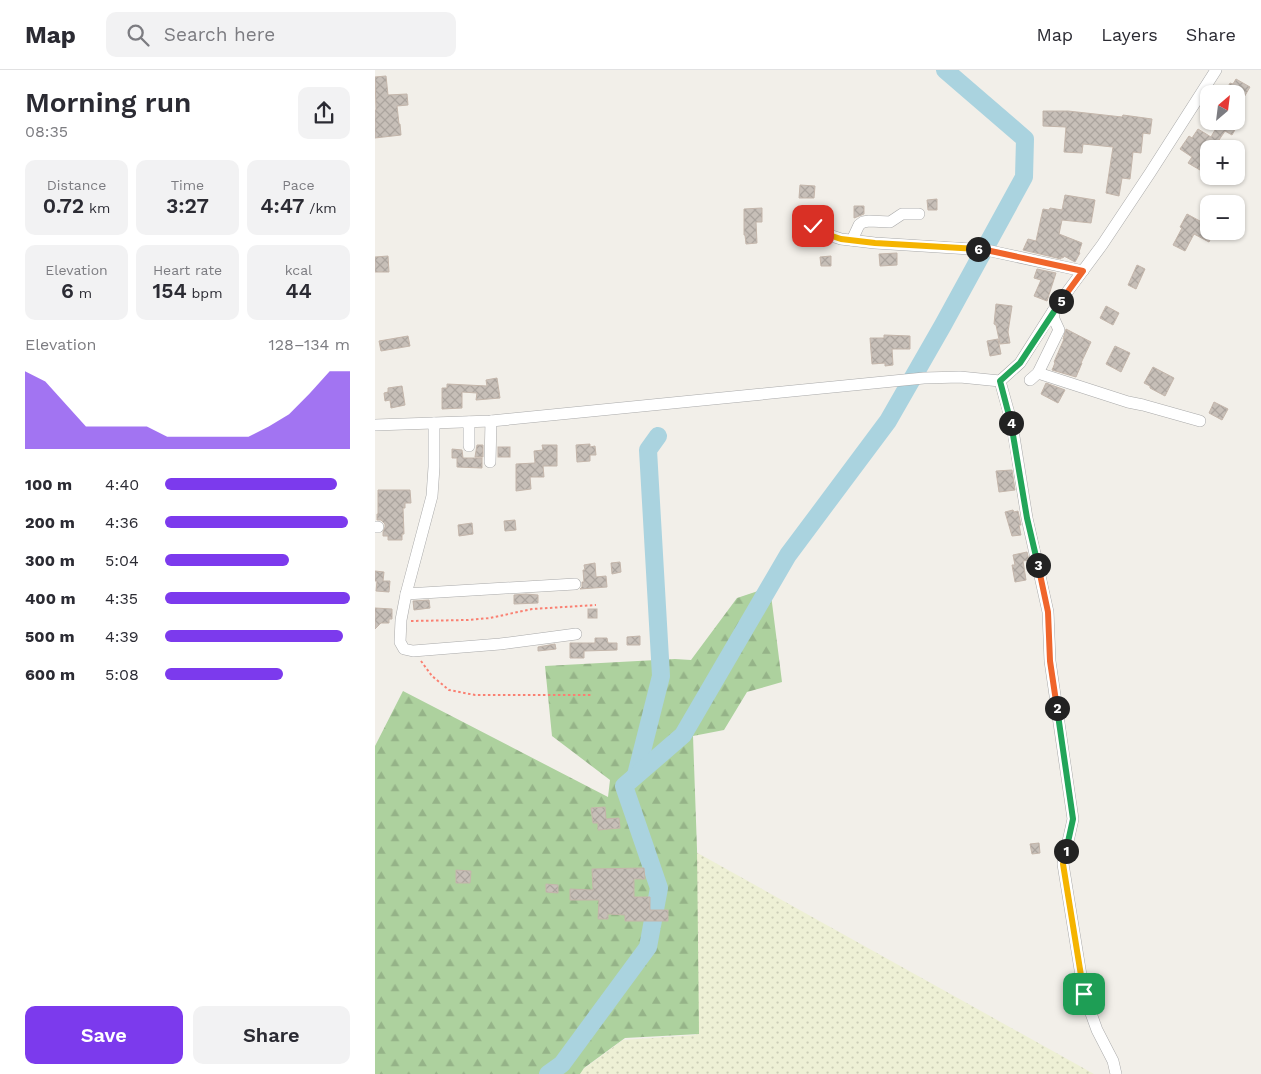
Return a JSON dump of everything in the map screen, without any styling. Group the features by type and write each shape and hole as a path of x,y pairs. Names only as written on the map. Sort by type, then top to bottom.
{"street":[{"path":"375,425 491,421 924,378 960,377 1000,381 1020,363 1053,312 1102,245 1151,173 1216,70"},
{"path":"809,214 813,226 820,232 841,239 984,250 1083,271"},
{"path":"852,240 859,225 863,222 890,222 902,214 919,214"},
{"path":"1053,312 1059,330 1034,377 1200,421"},
{"path":"1000,381 1011,424 1027,518 1048,612 1050,661 1073,819 1063,864 1084,994 1097,1030 1113,1061 1116,1074"},
{"path":"490,462 491,421"},
{"path":"469,422 469,446"},
{"path":"434,423 432,496 401,620 400,642 404,649 413,651 500,644 576,634"},
{"path":"406,594 575,584"}],"path":[{"path":"401,620 468,620 490,618 532,609 596,605"},
{"path":"413,651 432,676 449,690 475,695 591,695"}],"green space":[{"path":"770,587 782,682 747,692 724,730 693,736 697,849 699,1034 625,1038 584,1068 580,1074 375,1074 375,746 403,691 608,797 610,780 552,736 545,666 675,659 691,660 737,598"},
{"path":"694,851 1094,1074 579,1074 623,1040 696,1035"}],"building":[{"path":"386,76 388,95 407,94 408,105 397,106 401,135 375,138 375,77"},
{"path":"1236,79 1250,87 1245,96 1245,85 1229,85 1230,83 1233,84"},
{"path":"1043,111 1068,111 1122,117 1123,115 1152,119 1150,134 1143,133 1141,153 1133,152 1130,179 1122,178 1119,196 1106,193 1113,147 1083,144 1082,153 1064,152 1066,127 1043,126"},
{"path":"1198,129 1211,137 1215,130 1235,130 1232,135 1225,131 1219,140 1200,140 1200,170 1188,163 1192,157 1180,149 1189,136 1192,138"},
{"path":"800,185 815,186 814,198 799,198"},
{"path":"1065,195 1095,200 1091,223 1062,220 1059,234 1082,243 1080,253 1075,262 1064,256 1061,259 1023,250 1028,239 1036,241 1043,209 1062,210"},
{"path":"937,199 937,210 928,210 927,200"},
{"path":"854,206 864,206 864,214 854,218"},
{"path":"762,208 762,222 756,222 757,243 746,244 744,209"},
{"path":"1187,214 1200,221 1200,237 1194,234 1185,251 1173,245 1182,228 1180,227"},
{"path":"799,220 803,220 806,229 813,236 814,241 801,241"},
{"path":"897,253 897,265 880,266 879,254"},
{"path":"388,256 389,272 375,272 375,257"},
{"path":"831,256 831,266 821,266 820,257"},
{"path":"1137,265 1145,269 1136,289 1128,285"},
{"path":"1037,269 1056,273 1047,301 1034,296 1041,280 1034,278"},
{"path":"996,304 1012,306 1008,332 1010,343 1000,344 996,325 994,324"},
{"path":"1106,306 1119,313 1113,325 1100,318"},
{"path":"1066,329 1091,342 1076,377 1052,370"},
{"path":"884,335 910,336 910,349 892,349 893,365 885,366 885,363 872,364 870,338 884,338"},
{"path":"408,336 410,346 381,351 379,341"},
{"path":"998,339 1001,354 990,356 987,341"},
{"path":"1115,346 1130,353 1121,372 1106,364"},
{"path":"1153,367 1174,378 1165,396 1144,383"},
{"path":"497,378 500,398 476,400 477,393 462,392 462,408 442,409 442,388 447,388 447,384 487,386 486,380"},
{"path":"1046,383 1065,390 1058,403 1041,394"},
{"path":"402,386 405,405 391,408 390,400 385,401 384,393 388,392 388,388"},
{"path":"1214,402 1228,409 1222,420 1209,413"},
{"path":"590,444 590,447 595,446 596,455 590,455 590,461 577,462 576,445"},
{"path":"477,445 483,445 483,457 475,457"},
{"path":"542,445 557,445 557,466 543,466 544,477 530,477 531,489 516,491 516,464 535,463 534,451 543,450"},
{"path":"498,447 510,447 510,457 498,457"},
{"path":"452,449 462,450 463,458 482,458 482,468 457,467 457,458 452,458"},
{"path":"1012,470 1015,490 999,492 996,471"},
{"path":"378,490 410,490 411,503 405,503 405,508 403,508 404,534 402,534 402,540 388,540 388,536 383,536 385,524 381,520 377,520"},
{"path":"1013,510 1014,512 1018,511 1021,535 1012,536 1005,512"},
{"path":"515,520 516,530 505,531 504,521"},
{"path":"472,523 473,534 459,536 458,525"},
{"path":"1027,552 1029,560 1023,561 1026,580 1015,582 1012,565 1015,565 1013,555"},
{"path":"620,562 621,572 612,574 611,563"},
{"path":"595,563 596,577 606,576 607,587 580,589 582,582 584,582 584,565"},
{"path":"375,571 384,572 383,581 390,581 389,592 376,591"},
{"path":"514,595 538,595 538,603 514,604"},
{"path":"429,600 430,608 414,610 413,601"},
{"path":"375,608 392,609 392,619 389,619 389,623 381,623 375,629"},
{"path":"588,609 597,609 597,618 588,618"},
{"path":"640,636 640,645 627,645 627,637"},
{"path":"595,638 607,638 608,643 617,643 617,650 584,651 584,658 570,658 570,643 595,643"},
{"path":"555,644 556,649 538,651 538,647"},
{"path":"605,807 606,819 619,818 620,828 598,830 598,823 593,823 591,808"},
{"path":"1039,843 1040,853 1032,854 1030,844"},
{"path":"644,868 645,879 634,879 634,897 650,897 650,910 668,910 668,921 625,921 625,915 608,914 608,919 598,919 599,900 570,900 570,889 593,890 592,869"},
{"path":"456,870 471,871 470,883 456,883"},
{"path":"546,884 558,885 558,893 546,892"}],"waterway":[{"path":"548,1074 562,1064 648,947 659,888 624,786 683,735 788,555 888,421 1024,177 1025,139 945,70"},
{"path":"636,775 661,676 648,450 658,436"}],"route":[{"path":"813,226 820,232 841,239 986,250 1083,271 1053,312 1020,363 1000,381 1011,424 1027,518 1048,612 1050,661 1073,819 1063,864 1084,994"}]}
